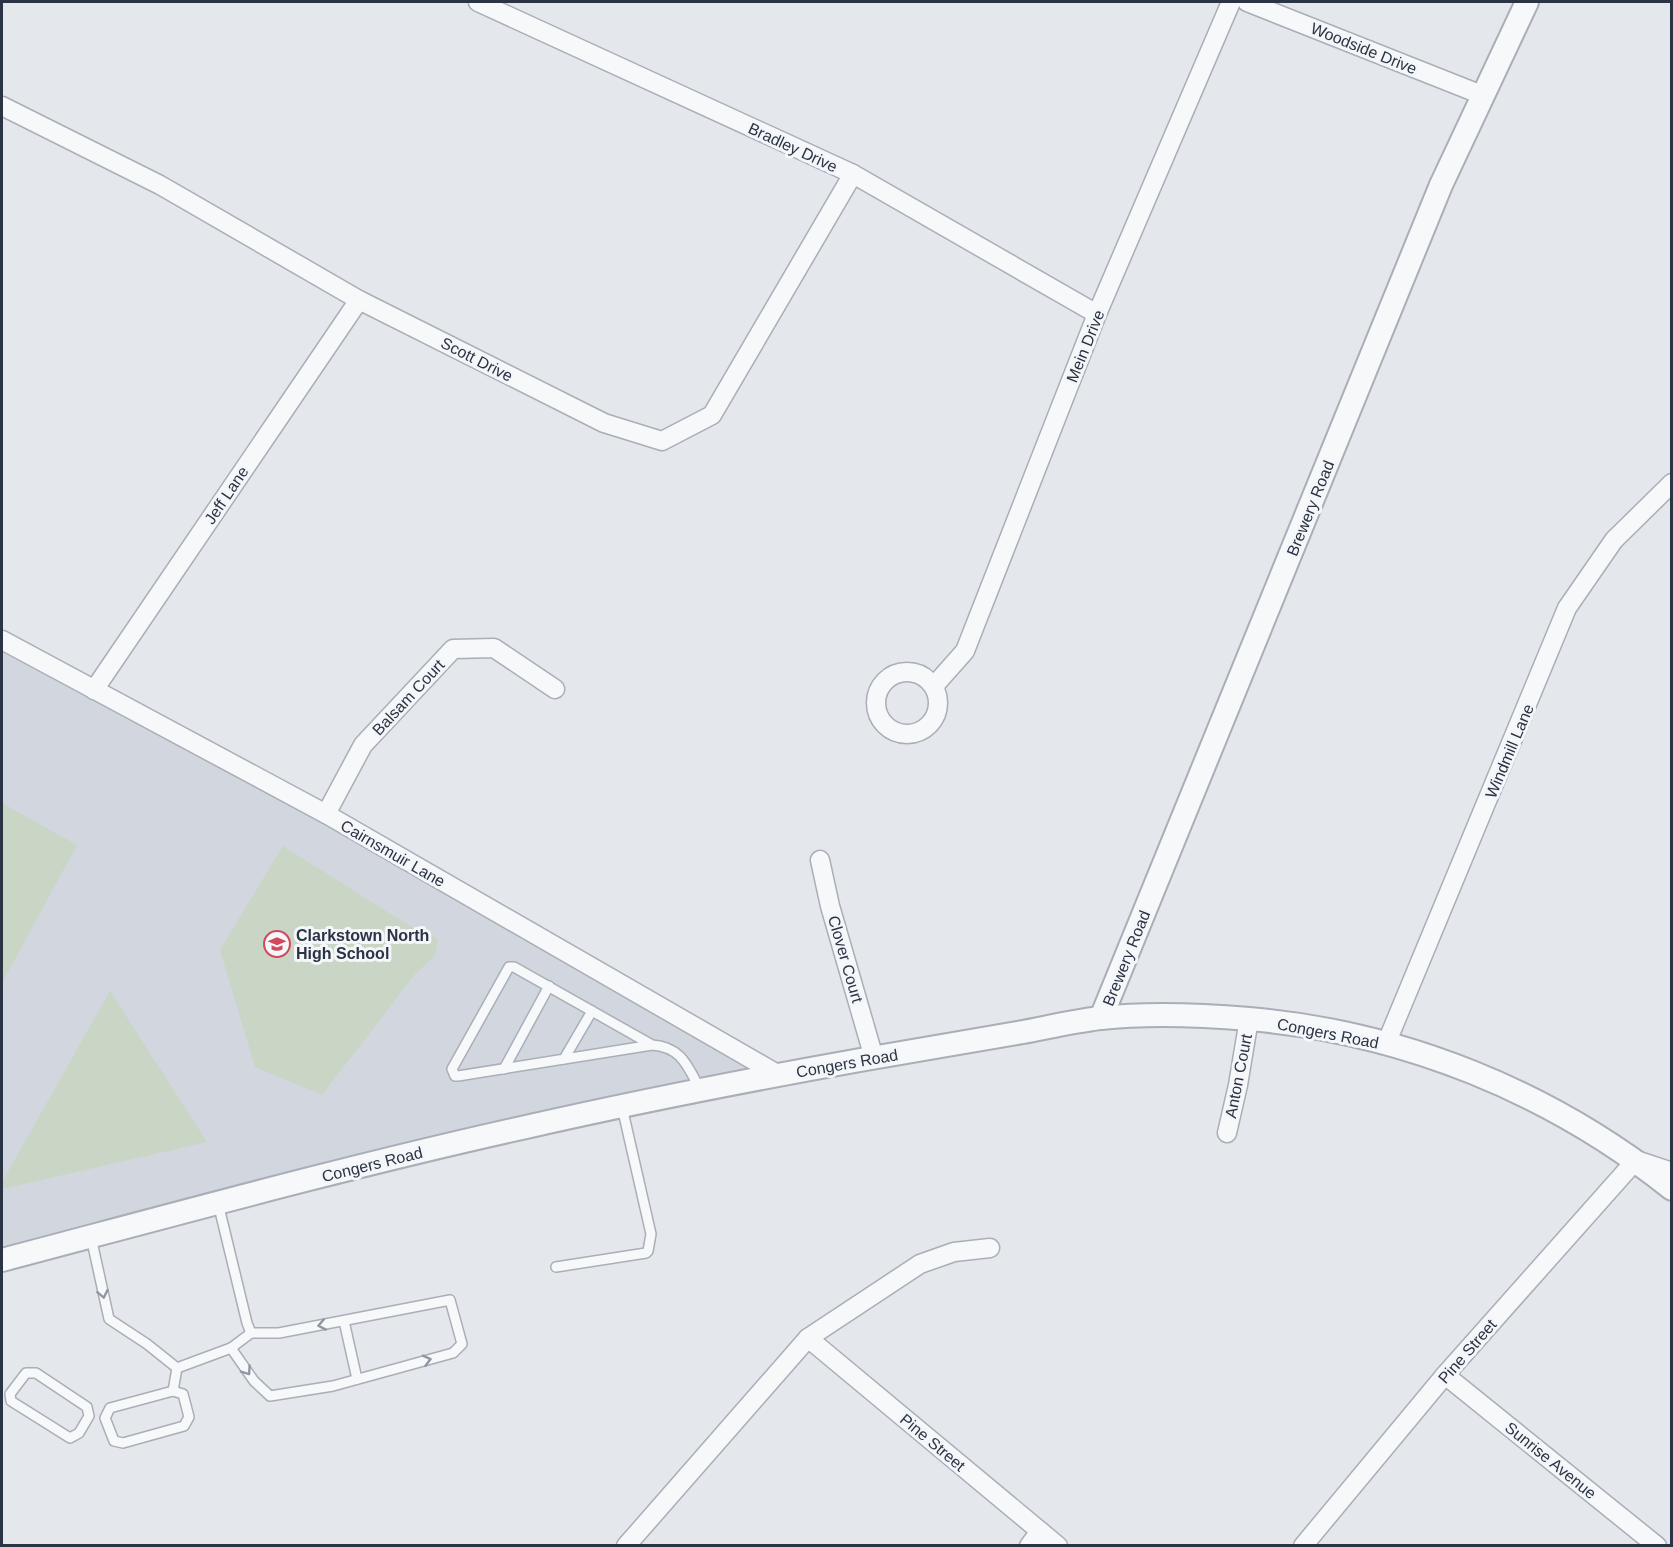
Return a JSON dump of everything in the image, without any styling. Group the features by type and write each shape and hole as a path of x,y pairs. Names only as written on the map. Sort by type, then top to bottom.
{"street":[{"name":"Bradley Drive","path":"478,2 853,174 1098,314"},
{"name":"Mein Drive","path":"934,686 965,651 1098,314 1231,2"},
{"name":"Woodside Drive","path":"1247,2 1482,95"},
{"name":"Brewery Road","path":"1101,1018 1441,185 1527,2"},
{"name":"Scott Drive","path":"2,106 160,185 359,300 604,423 662,441 712,415 853,174"},
{"name":"Jeff Lane","path":"94,690 359,300"},
{"name":"Windmill Lane","path":"1386,1044 1568,608 1614,540 1671,483"},
{"name":"Cairnsmuir Lane","path":"2,640 326,814 779,1075"},
{"name":"Balsam Court","path":"326,814 363,745 453,649 494,648 555,689"},
{"name":"Clover Court","path":"820,860 830,906 874,1058"},
{"name":"Congers Road","path":"2,1260 475,1138 779,1075 1101,1018 1175,1016 1249,1019 1321,1029 1386,1044 1453,1064 1520,1092 1577,1124 1636,1161 1671,1189"},
{"name":"Anton Court","path":"1227,1133 1249,1019"},
{"path":"1636,1161 1671,1172"},
{"name":"Pine Street","path":"1303,1545 1445,1375 1636,1161"},
{"path":"626,1545 808,1338 920,1264 954,1252 990,1248"},
{"name":"Pine Street","path":"808,1338 1035,1538 1058,1545"},
{"name":"Sunrise Avenue","path":"1445,1375 1658,1545"}],"lane":[{"path":"652,1045 549,986 514,967 509,967 453,1069 455,1076 458,1076 652,1045 664,1046 683,1058 701,1091"},
{"path":"504,1069 549,986"},
{"path":"564,1059 592,1011"},
{"path":"556,1267 648,1251 651,1234 622,1107"},
{"path":"218,1203 251,1334"},
{"path":"91,1237 109,1318 177,1368"},
{"path":"177,1368 231,1348 251,1334 279,1334 450,1300 462,1344 453,1353 333,1386 270,1396 254,1381 231,1348"},
{"path":"344,1321 357,1379"},
{"path":"173,1391 177,1368"},
{"path":"26,1373 36,1373 87,1407 89,1416 79,1433 70,1438 11,1401 10,1394 26,1373"},
{"path":"173,1391 183,1394 189,1417 184,1426 123,1443 114,1441 105,1418 110,1408 173,1391"},
{"path":"89,1416 105,1418"}],"shaded area":[{"name":"Clarkstown North High School","path":"2,640 779,1075 2,1260"}],"green space":[{"path":"2,803 77,845 2,983"},
{"path":"283,846 413,928 438,939 435,956 416,973 322,1095 255,1067 220,950"},
{"path":"110,991 207,1142 2,1189 2,1182"}],"place":[{"name":"Clarkstown North High School","path":"277,944"}]}
